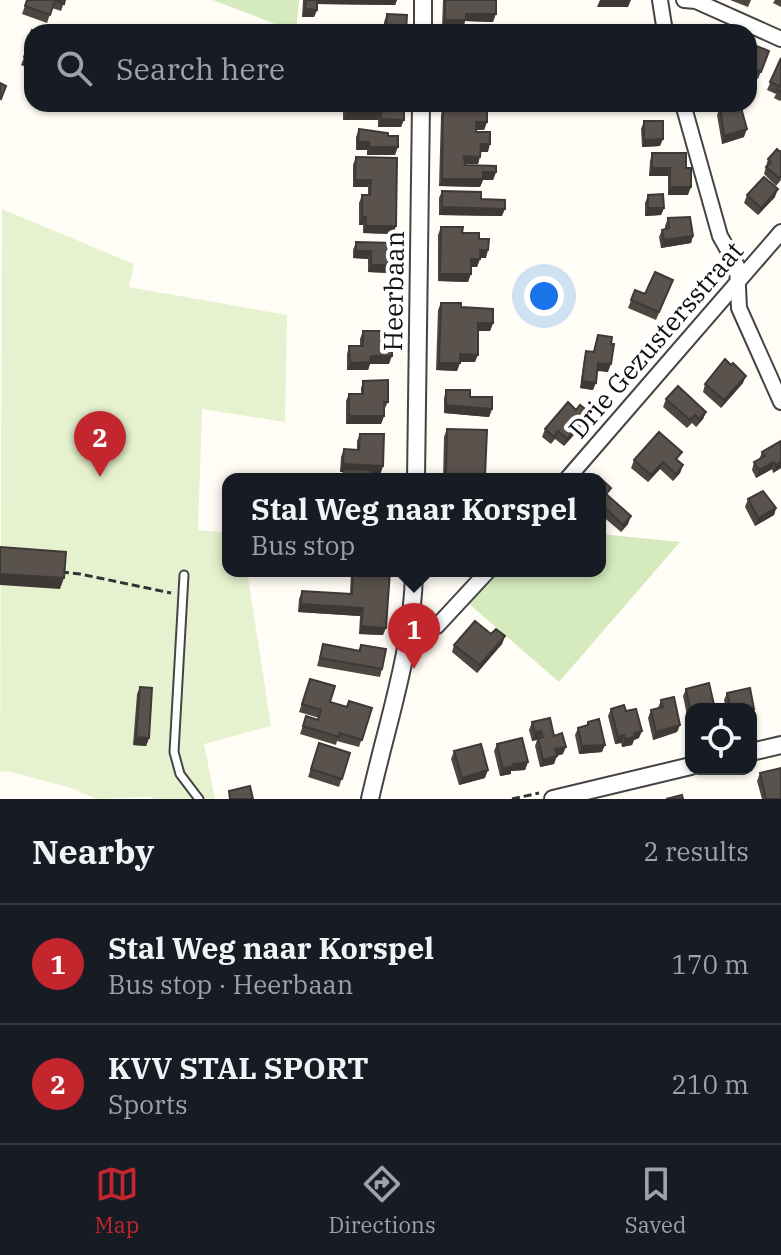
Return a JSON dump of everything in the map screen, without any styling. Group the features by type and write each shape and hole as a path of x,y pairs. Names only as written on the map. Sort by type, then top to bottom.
{"street":[{"path":"423,0 423,24"},
{"path":"660,0 664,24"},
{"path":"684,0 696,1 747,24"},
{"path":"757,28 781,39"},
{"name":"Heerbaan","path":"416,473 421,112"},
{"path":"685,112 720,236 737,266 739,308 781,402"},
{"name":"Drie Gezustersstraat","path":"572,473 781,232"},
{"path":"370,799 409,638 414,577"},
{"path":"409,638 437,626 482,577"},
{"path":"757,751 781,745"},
{"path":"553,799 685,767"}],"lane":[{"path":"184,575 174,752 180,774 199,799"}],"path":[{"path":"61,572 183,596"}],"green space":[{"path":"213,0 299,0 297,24 275,24"},
{"path":"2,209 134,264 129,287 287,315 285,422 202,409 198,530 222,532 222,577 248,577 271,726 204,744 215,799 96,799 71,788 7,771 0,772"},
{"path":"606,535 680,542 559,682 468,603 490,577 606,577"}],"building":[{"path":"27,0 55,0 50,15 25,6"},
{"path":"306,0 317,0 317,10 305,9"},
{"path":"445,0 496,0 496,14 466,14 466,20 445,20"},
{"path":"387,14 407,15 406,24 386,24"},
{"path":"757,46 769,51 761,72 757,70"},
{"path":"781,58 781,92 777,90 779,86 770,82"},
{"path":"0,83 6,86 1,99 0,98"},
{"path":"381,112 404,112 404,120 381,119"},
{"path":"443,112 487,112 487,122 476,122 476,132 490,132 490,144 481,144 480,157 464,156 465,165 496,166 496,172 483,172 483,179 442,179"},
{"path":"721,112 742,112 747,129 724,136"},
{"path":"644,121 663,121 663,139 644,140"},
{"path":"359,129 398,136 398,147 369,147 369,142 358,142"},
{"path":"777,149 781,151 779,178 766,167 771,162 768,159"},
{"path":"652,153 686,153 686,168 691,168 691,187 670,187 670,168 652,168"},
{"path":"356,157 397,158 396,226 366,226 366,217 362,217 362,195 370,195 371,180 355,180"},
{"path":"764,177 778,189 761,208 747,195"},
{"path":"442,191 481,192 481,199 505,200 505,209 442,207"},
{"path":"663,194 664,208 648,208 648,195"},
{"path":"690,217 693,236 664,240 662,230 669,228 668,218"},
{"path":"441,227 463,227 462,233 479,233 479,239 489,239 488,250 480,250 480,259 471,259 471,274 440,274"},
{"path":"356,242 394,243 393,265 371,265 371,251 356,251"},
{"path":"655,272 673,280 659,312 631,300 635,290 645,294"},
{"path":"441,303 493,309 493,323 478,323 478,355 460,354 460,363 439,363"},
{"path":"363,331 392,331 392,356 371,356 370,362 350,363 349,346 363,346"},
{"path":"598,335 612,337 611,364 598,363 596,383 582,381 586,351 594,352"},
{"path":"725,359 746,376 724,400 705,384"},
{"path":"388,380 388,402 384,402 384,416 349,416 349,394 363,394 363,381"},
{"path":"678,386 706,412 699,419 695,415 690,420 666,399"},
{"path":"446,390 470,390 470,397 492,397 492,409 446,405"},
{"path":"568,402 576,410 580,405 589,412 567,439 558,431 554,437 545,429"},
{"path":"447,429 487,430 485,473 446,473"},
{"path":"659,432 682,452 676,459 683,465 676,474 663,462 651,475 634,460"},
{"path":"360,434 384,434 383,466 343,464 344,449 359,450"},
{"path":"781,441 781,462 759,470 754,462 765,456 762,452"},
{"path":"344,469 371,470 371,473 344,473"},
{"path":"763,491 776,508 758,518 748,499"},
{"path":"606,494 631,516 623,525 606,509"},
{"path":"0,547 66,552 64,578 0,574"},
{"path":"353,577 390,577 386,628 361,626 363,608 301,604 302,591 352,594"},
{"path":"475,621 491,634 496,629 505,636 480,665 454,645"},
{"path":"323,644 360,651 361,645 386,649 382,669 320,658"},
{"path":"310,679 335,686 330,702 347,707 349,701 372,708 362,740 303,726 306,716 318,720 321,710 302,704"},
{"path":"709,683 714,703 689,703 686,689"},
{"path":"140,687 152,688 149,738 136,737"},
{"path":"750,688 753,703 730,703 727,693"},
{"path":"674,697 680,725 656,732 651,710 663,707 661,700"},
{"path":"624,705 626,711 636,709 642,731 634,733 635,737 625,739 624,735 618,737 611,709"},
{"path":"550,718 554,736 562,733 566,747 555,749 557,756 543,760 538,739 543,737 541,731 535,733 532,722"},
{"path":"599,719 605,745 582,746 578,728"},
{"path":"522,738 528,762 503,769 497,744"},
{"path":"319,743 350,753 342,779 311,769"},
{"path":"481,744 488,770 462,778 454,751"},
{"path":"781,768 781,799 766,799 760,773"},
{"path":"250,786 253,799 230,799 229,791"}],"place":[{"name":"KVV STAL SPORT","path":"100,477"},
{"name":"Stal Weg naar Korspel","path":"414,669"}]}
